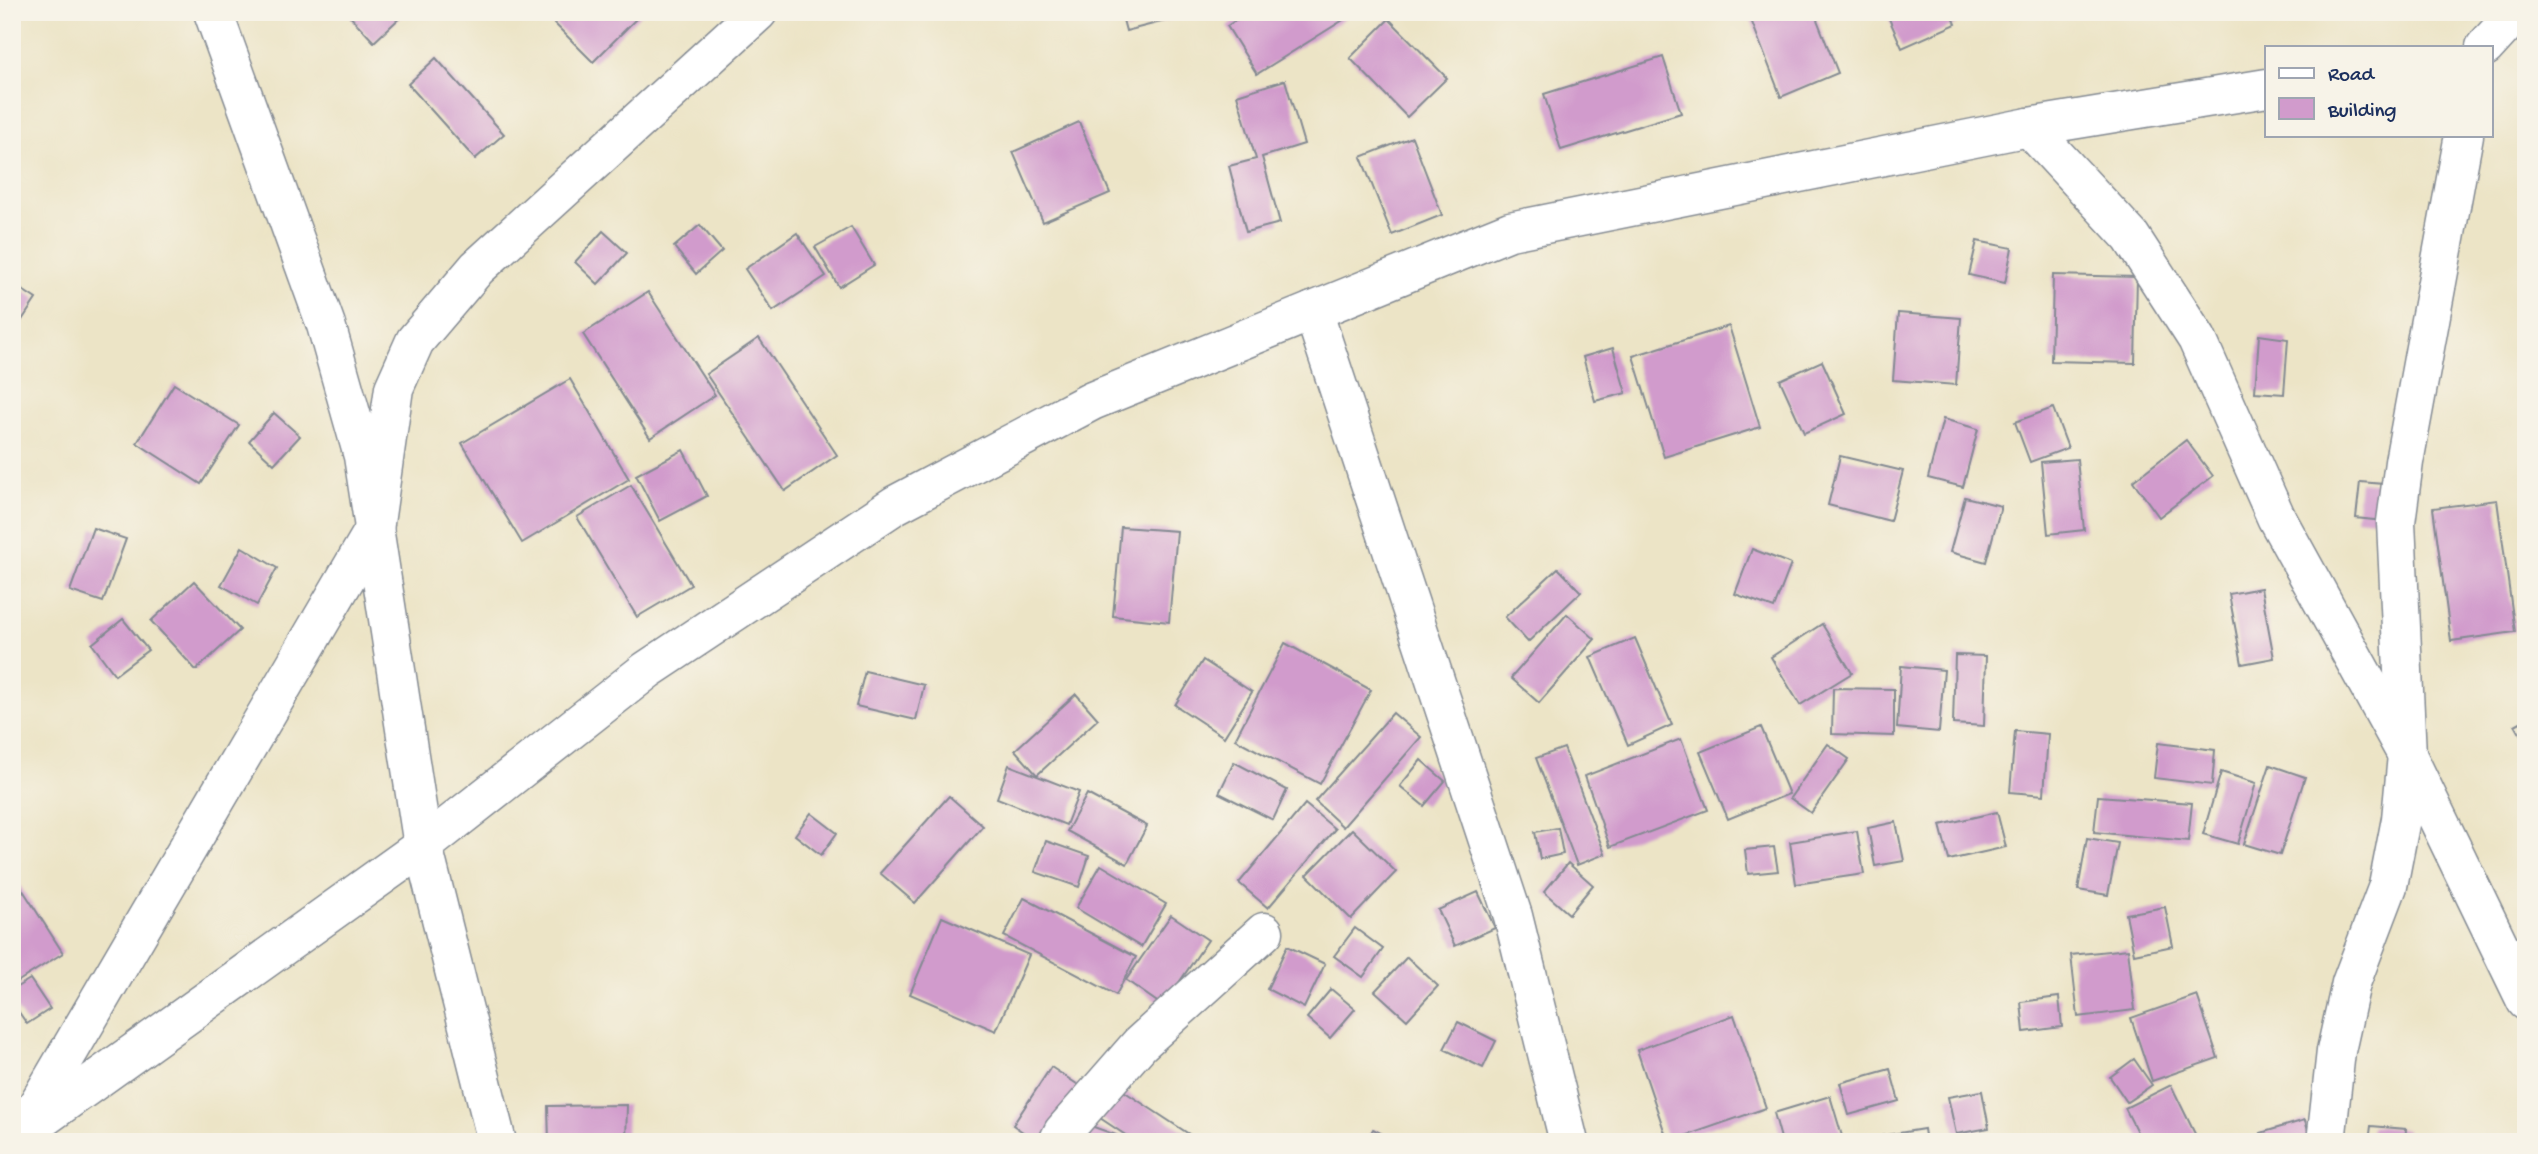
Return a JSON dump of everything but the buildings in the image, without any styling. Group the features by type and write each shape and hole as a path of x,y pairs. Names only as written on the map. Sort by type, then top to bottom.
{"street":[{"path":"213,12 326,325 363,456 423,846 496,1142"},
{"path":"17,1137 374,530 394,388 415,341 477,268 758,12"},
{"path":"2486,46 2517,12"},
{"path":"2492,52 2526,46"},
{"path":"17,1137 423,846 647,670 895,505 1092,401 1510,231 2029,127 2265,88"},
{"path":"2029,127 2131,237 2197,339 2276,517 2407,755 2526,1001"},
{"path":"2326,1142 2336,1051 2351,983 2388,886 2401,819 2407,755 2396,522 2403,462 2464,136"},
{"path":"1313,311 1513,916 1569,1142"},
{"path":"1058,1142 1063,1132 1140,1044 1264,932"}]}
